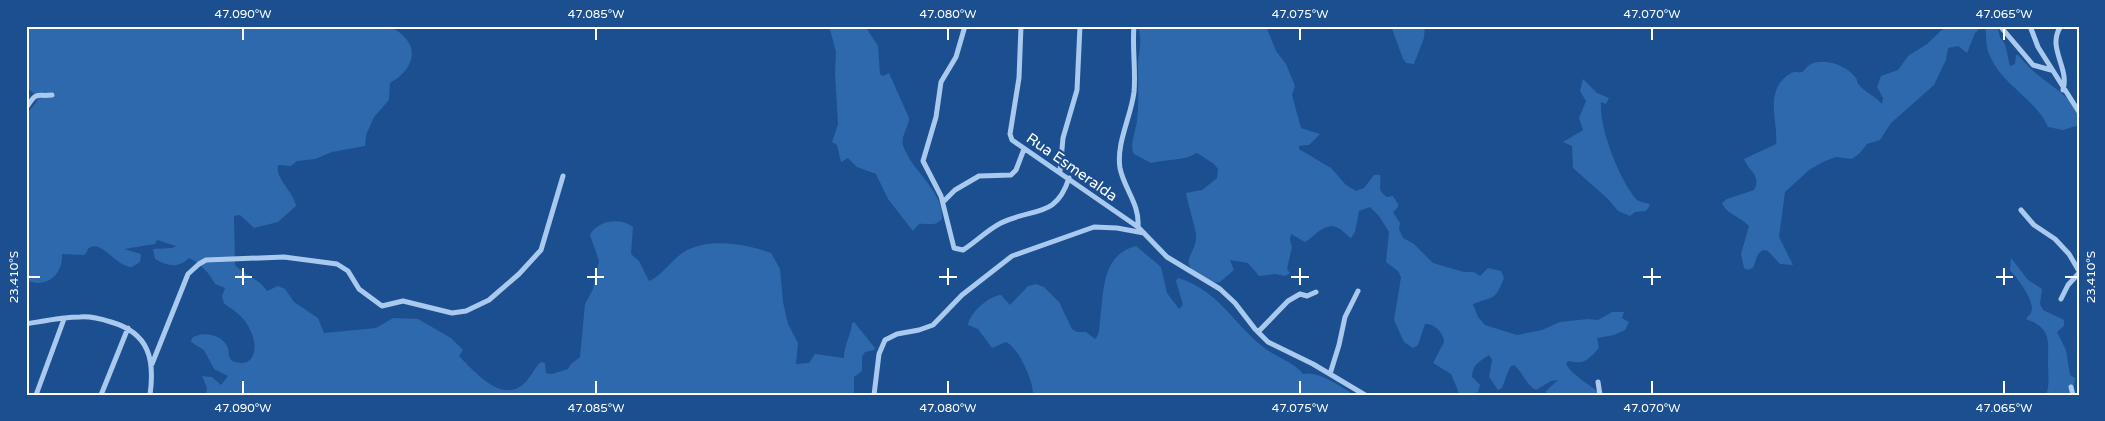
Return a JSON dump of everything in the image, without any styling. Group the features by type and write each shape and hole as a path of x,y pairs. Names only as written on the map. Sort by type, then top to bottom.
{"street":[{"path":"965,26 956,57 941,82 936,117 923,160 924,165 938,187 952,244 959,251 971,245 1000,224 1057,203 1070,178"},
{"name":"Rua Esmeralda","path":"1021,26 1019,78 1010,134 1012,140 1060,171 1138,227 1167,257 1220,288 1236,303 1268,342 1330,374 1365,395"},
{"path":"1060,171 1062,138 1077,90 1080,26"},
{"path":"1134,26 1134,91 1122,143 1120,162 1125,183 1139,218 1138,227"},
{"path":"2000,26 2033,66 2051,70"},
{"path":"2030,26 2038,47 2051,70 2079,112"},
{"path":"2061,26 2055,41 2065,79 2063,90"},
{"path":"26,108 33,97 42,93 52,96"},
{"path":"943,202 955,190 979,176 1010,175 1016,170 1024,149"},
{"path":"150,395 152,364 188,274 198,264 206,260 284,257 329,263 344,268 359,289 382,306 403,301 452,313 478,306 498,293 540,250 563,176"},
{"path":"2021,210 2034,225 2055,239 2069,254 2079,272 2068,285 2061,299"},
{"path":"873,394 878,359 885,340 897,334 933,325 962,295 1012,256 1094,227 1117,228 1144,234"},
{"path":"1258,332 1288,301 1300,294 1307,296 1316,292"},
{"path":"1330,374 1345,317 1358,292"},
{"path":"26,324 64,318 90,317 128,328 143,341 152,364"},
{"path":"36,395 64,318"},
{"path":"101,395 128,328"},
{"path":"1598,382 1600,395"},
{"path":"2071,387 2073,395"}],"shaded area":[{"path":"26,26 388,26 406,38 412,53 411,61 400,76 390,83 389,100 374,117 366,135 365,146 332,152 315,159 297,161 291,166 278,165 279,175 295,201 296,206 278,222 254,228 240,215 234,216 235,265 260,283 267,291 278,286 285,289 294,302 318,318 324,333 376,328 393,318 418,319 451,338 463,350 459,356 479,376 504,390 513,390 521,386 541,362 545,363 546,373 552,374 568,369 580,357 585,304 593,289 599,261 590,235 598,226 616,221 633,227 631,254 639,261 649,281 658,276 684,252 694,247 716,243 751,247 771,253 780,269 783,302 788,324 798,343 796,364 809,363 815,354 844,358 845,348 852,323 854,322 875,348 865,352 862,357 862,371 854,377 854,395 206,395 207,388 202,376 212,377 221,385 228,376 214,369 204,350 191,342 192,338 206,334 216,336 227,346 232,361 240,363 251,359 255,345 254,339 245,321 224,303 222,296 225,288 215,284 208,273 197,262 189,258 181,264 172,265 155,259 153,249 176,246 157,240 155,244 124,249 141,254 140,262 132,267 120,263 103,250 93,246 84,255 62,254 61,264 57,273 49,280 39,283 26,281 26,115 38,97 26,87"},
{"path":"829,26 865,26 878,46 880,74 883,76 889,73 909,118 903,136 904,148 908,157 938,199 942,219 937,223 919,224 913,231 888,199 876,174 857,167 848,158 841,162 837,145 832,142 838,124 835,73 836,52"},
{"path":"1138,26 1266,26 1276,51 1286,64 1295,86 1292,95 1301,128 1320,134 1309,145 1299,146 1299,149 1331,168 1346,185 1356,191 1364,188 1374,175 1380,175 1382,192 1387,197 1393,196 1398,204 1398,207 1393,212 1400,223 1399,229 1403,238 1414,244 1433,263 1464,272 1474,272 1480,276 1488,268 1501,271 1504,278 1496,294 1493,297 1473,304 1478,317 1485,325 1517,335 1542,330 1560,322 1588,319 1598,320 1612,312 1624,312 1622,318 1629,322 1625,330 1614,335 1597,338 1599,348 1583,362 1569,361 1566,363 1571,371 1601,395 1546,395 1546,391 1558,380 1551,381 1536,390 1529,385 1514,365 1510,367 1502,388 1498,390 1489,377 1492,360 1489,355 1473,369 1472,377 1480,385 1478,392 1473,394 1459,393 1451,374 1433,363 1444,342 1438,329 1432,325 1425,324 1418,345 1413,348 1404,342 1394,320 1401,277 1398,271 1386,262 1389,232 1379,216 1370,207 1359,211 1355,232 1351,238 1333,226 1320,230 1305,242 1291,234 1292,247 1287,269 1290,273 1285,276 1275,274 1259,276 1248,263 1230,260 1234,270 1220,282 1208,280 1194,271 1189,261 1196,241 1196,234 1186,193 1202,190 1217,178 1218,169 1214,164 1197,153 1192,156 1151,163 1134,154 1132,146 1138,113 1140,43"},
{"path":"1391,26 1425,26 1424,38 1414,64 1406,63 1403,59"},
{"path":"1946,26 1983,26 1975,33 1967,53 1958,46 1948,48 1946,60 1934,85 1891,123 1880,140 1867,144 1852,159 1836,157 1825,161 1809,170 1785,192 1779,237 1793,265 1780,264 1768,251 1763,250 1758,254 1753,268 1747,270 1744,268 1741,254 1749,226 1730,213 1722,203 1727,199 1754,190 1756,181 1754,173 1744,159 1776,144 1774,97 1781,82 1794,72 1802,72 1811,64 1829,62 1847,69 1856,78 1861,88 1882,104 1883,98 1877,87 1881,76 1898,70 1908,56 1927,44"},
{"path":"1985,26 1997,26 2000,37 2005,44 2010,66 2015,64 2016,55 2018,55 2034,72 2070,100 2078,113 2079,125 2063,130 2048,127 2036,108 2010,84 1995,66 1987,49"},
{"path":"1583,79 1597,93 1609,98 1606,104 1601,102 1601,113 1611,153 1623,179 1636,199 1650,205 1646,211 1635,212 1630,216 1618,211 1608,199 1573,168 1572,146 1563,142 1583,130 1579,118 1586,101 1580,91"},
{"path":"1136,246 1161,267 1167,293 1179,309 1183,305 1176,281 1178,278 1204,290 1262,346 1294,366 1303,374 1316,374 1354,395 1033,395 1031,382 1024,366 1011,345 1006,342 992,348 978,329 968,325 976,310 991,298 1001,295 1010,305 1028,286 1036,284 1044,287 1059,302 1072,329 1077,332 1086,332 1095,339 1099,331 1104,287 1110,266 1116,257"},
{"path":"2011,258 2028,280 2042,289 2040,304 2043,310 2064,320 2064,326 2057,332 2066,350 2070,375 2075,378 2073,395 2046,395 2048,387 2047,336 2040,327 2026,319 2031,313 2031,302 2025,290 2010,270"}]}
